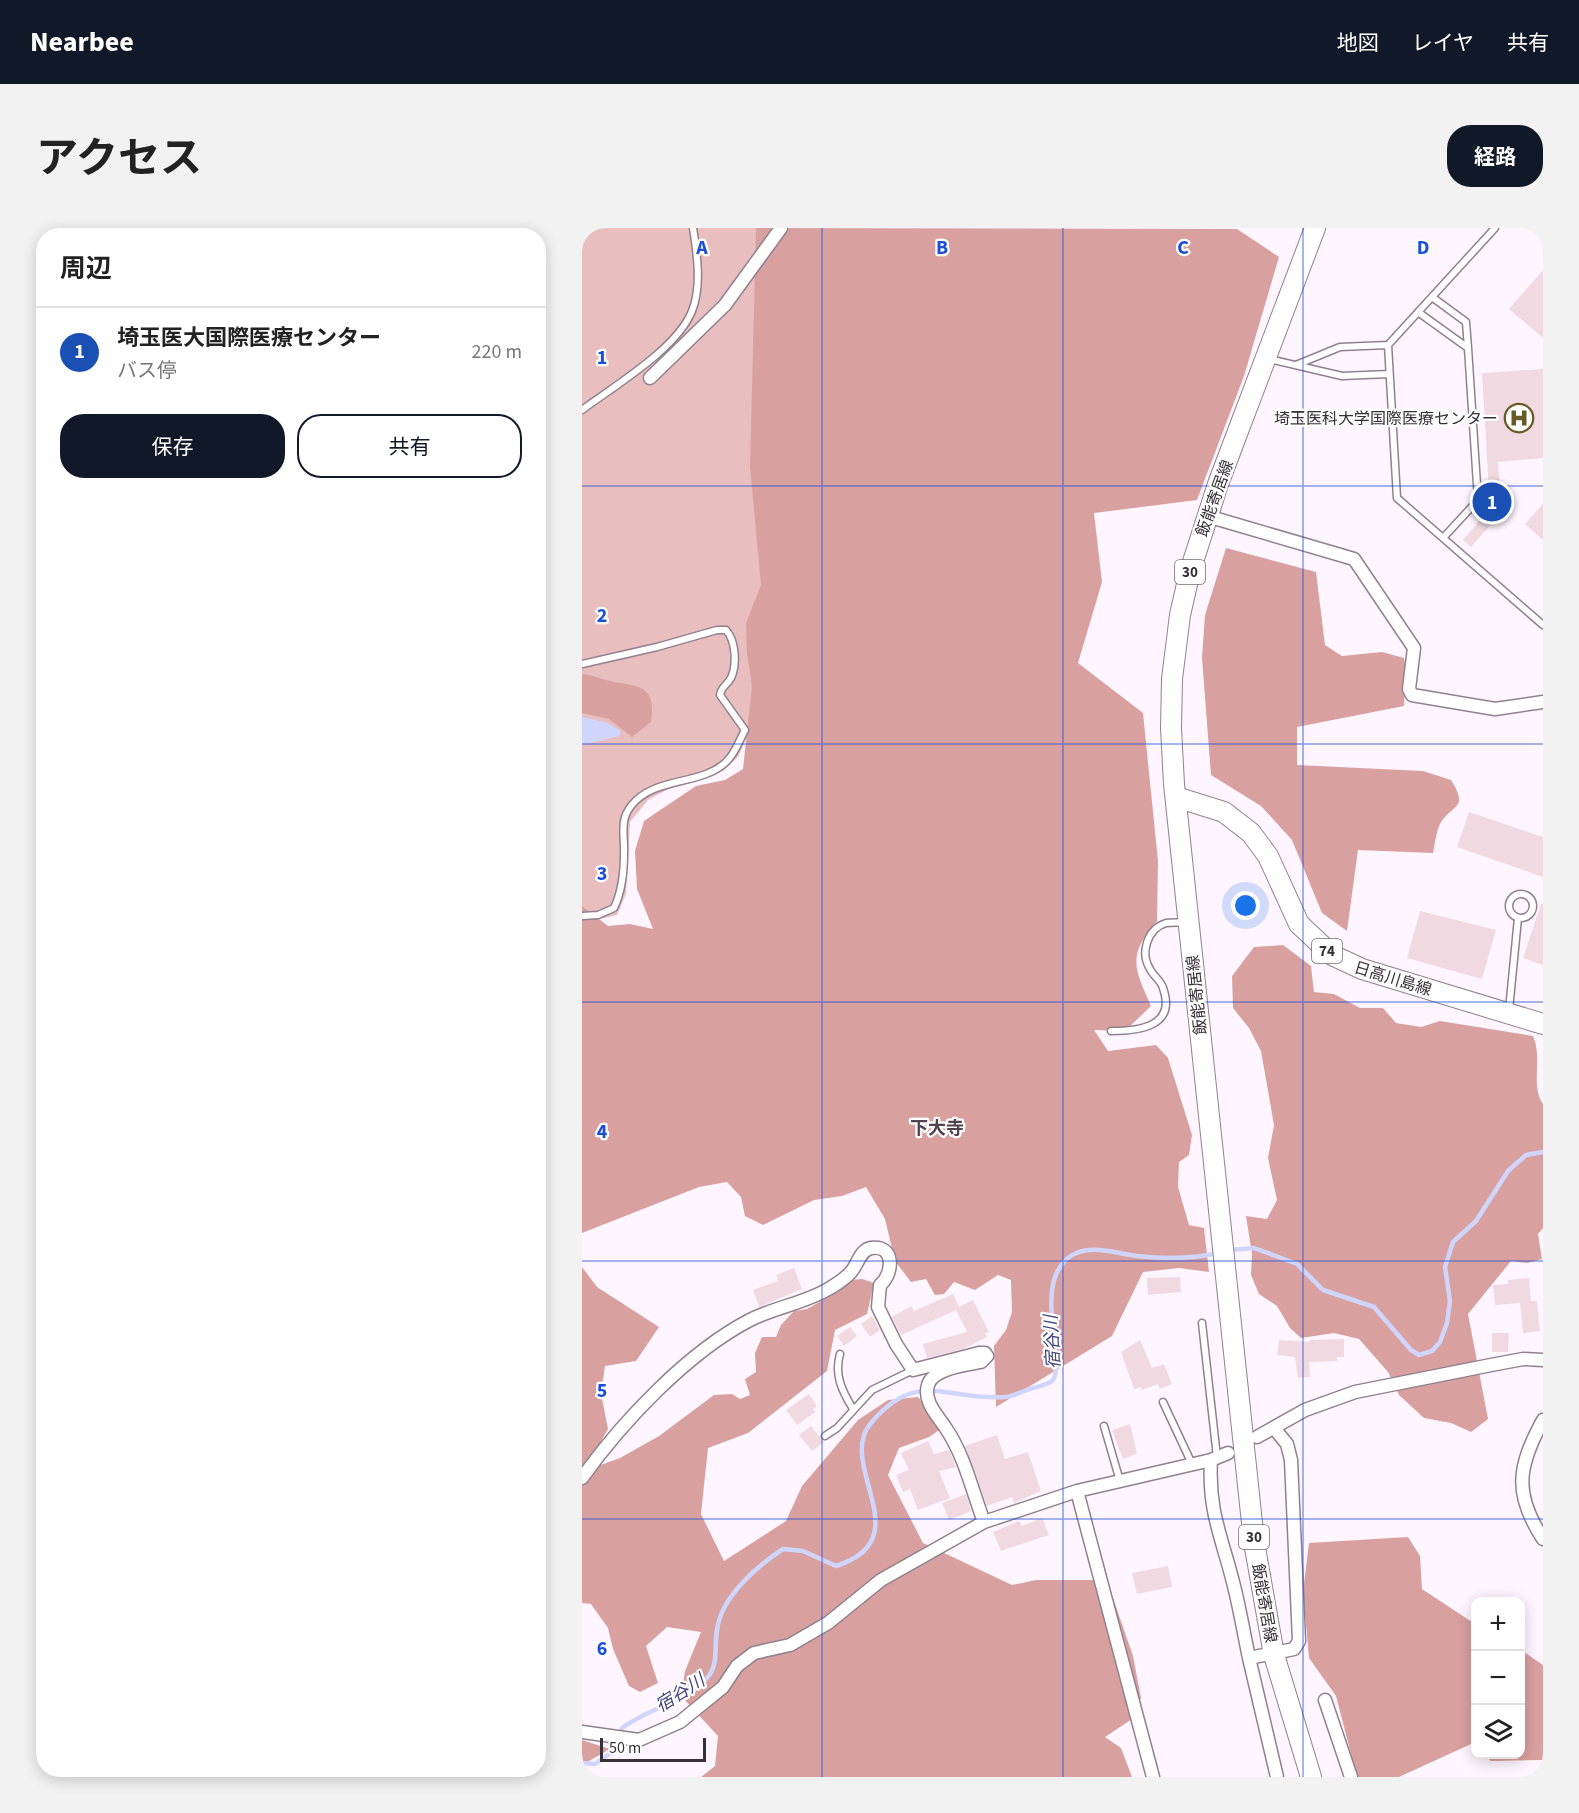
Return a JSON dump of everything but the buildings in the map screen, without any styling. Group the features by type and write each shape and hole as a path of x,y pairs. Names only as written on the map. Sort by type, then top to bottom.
{"main road":[{"name":"飯能寄居線","path":"1311,1777 1274,1655 1254,1542 1188,922 1171,728 1174,655 1185,593 1207,516 1315,228"},
{"name":"日高川島線","path":"1176,797 1224,812 1251,833 1275,868 1285,898 1299,924 1332,955 1362,969 1543,1024"}],"street":[{"path":"650,378 725,305 781,228"},
{"path":"1207,516 1354,559 1414,648 1409,689 1412,695 1495,710 1543,702"},
{"path":"582,1478 603,1448 692,1357 723,1335 752,1319 825,1292 842,1281 869,1248 884,1250 890,1258 891,1270 887,1280 880,1286 878,1307 896,1344 913,1370 978,1353 985,1353 987,1356 981,1362 934,1376 928,1384 927,1396 932,1408 955,1443 984,1522"},
{"path":"1257,1437 1305,1410 1355,1392 1523,1359 1543,1360"},
{"path":"1543,1420 1524,1458 1520,1480 1525,1503 1543,1539"},
{"path":"1249,1658 1274,1655 1294,1649 1299,1641 1291,1460 1287,1444 1274,1428"},
{"path":"582,1732 639,1740 680,1722 723,1687 737,1666 754,1653 790,1645 818,1629 881,1580 984,1522 1077,1491 1218,1456"},
{"path":"1218,1456 1209,1487 1213,1515 1234,1586 1276,1777"},
{"path":"1077,1491 1153,1777"},
{"path":"1325,1700 1351,1777"}],"lane":[{"path":"582,410 617,383 643,368 677,332 692,312 697,291 693,228"},
{"path":"1294,365 1340,348 1388,345 1495,228"},
{"path":"1432,297 1466,322 1478,500 1443,538"},
{"path":"1418,312 1468,348"},
{"path":"1388,345 1397,498 1543,625"},
{"path":"1267,359 1342,376 1389,374"},
{"path":"582,664 657,647 717,630 726,630 735,647 731,677 720,695 745,730 728,760 721,766 671,782 646,794 632,804 622,820 623,875 614,908 598,915 582,916"},
{"path":"1524,893 1531,898 1532,911 1526,917 1518,918 1509,910 1508,903 1516,894 1524,893"},
{"path":"1509,1013 1518,918"},
{"path":"1111,1031 1146,1029 1160,1017 1165,997 1163,986 1150,971 1145,949 1149,938 1166,923 1188,922"},
{"path":"1202,1323 1218,1456"},
{"path":"840,1354 837,1365 838,1380 853,1409"},
{"path":"825,1436 837,1428 872,1390 913,1370"},
{"path":"1163,1402 1192,1464"},
{"path":"1104,1426 1120,1481"}],"shaded area":[{"path":"582,228 774,228 763,622 747,737 738,757 723,771 685,780 648,800 630,822 626,894 617,915 592,921 582,920"},
{"path":"756,228 1237,229 1279,257 1244,376 1197,500 1094,513 1102,582 1078,663 1143,713 1158,861 1157,921 1141,943 1136,962 1151,1006 1125,1031 1094,1030 1108,1051 1156,1045 1168,1058 1192,1135 1189,1155 1179,1162 1178,1187 1189,1225 1204,1228 1209,1272 1179,1268 1143,1272 1112,1336 996,1407 994,1346 1006,1330 1012,1312 1011,1280 998,1275 975,1290 954,1282 944,1294 935,1295 926,1279 911,1282 895,1261 885,1219 866,1187 842,1196 814,1200 763,1225 745,1216 741,1197 727,1182 699,1187 582,1233 582,906 608,926 630,924 653,929 637,889 635,851 644,821 696,786 725,780 743,769 752,686 747,653 746,623 761,585 750,467"},
{"path":"1226,548 1316,572 1325,645 1342,656 1382,652 1404,658 1406,671 1404,706 1297,727 1297,765 1423,771 1451,780 1459,797 1457,806 1440,824 1433,853 1358,850 1347,931 1322,913 1292,840 1261,806 1211,775 1202,658 1205,615"},
{"path":"582,674 632,685 645,691 651,702 651,722 632,737 609,719 582,713"},
{"path":"1283,945 1311,966 1314,992 1334,994 1360,1008 1383,1008 1396,1023 1421,1027 1440,1021 1533,1036 1537,1053 1537,1088 1543,1104 1543,1228 1538,1234 1542,1259 1527,1263 1511,1261 1468,1314 1488,1419 1471,1432 1451,1423 1424,1418 1399,1395 1388,1372 1359,1339 1334,1333 1301,1338 1290,1328 1277,1306 1259,1294 1251,1275 1252,1254 1246,1216 1267,1219 1277,1200 1268,1158 1274,1125 1261,1051 1249,1028 1233,1008 1232,976 1254,947"},
{"path":"582,1267 597,1287 659,1327 636,1361 605,1366 601,1393 608,1429 584,1471 620,1458 659,1436 714,1395 732,1394 740,1399 750,1395 745,1379 756,1372 755,1353 762,1337 776,1337 781,1325 794,1311 807,1309 839,1291 850,1280 862,1279 874,1283 867,1314 835,1330 827,1371 748,1433 708,1448 701,1514 724,1561 786,1521 802,1486 858,1420 888,1400 918,1397 942,1428 929,1437 899,1448 888,1475 923,1543 1012,1585 1036,1580 1095,1580 1113,1598 1133,1656 1141,1698 1132,1719 1105,1737 1121,1748 1132,1777 701,1777 715,1766 718,1736 681,1696 685,1671 701,1632 667,1627 646,1646 658,1683 640,1692 629,1686 613,1649 608,1628 591,1604 582,1603"},
{"path":"1408,1537 1420,1556 1422,1589 1471,1621 1471,1744 1399,1777 1357,1777 1336,1696 1309,1658 1303,1591 1309,1543"},
{"path":"1525,1653 1543,1665 1543,1760 1491,1761 1489,1759 1525,1759"},
{"path":"582,1740 610,1749 582,1765"}],"water":[{"path":"582,717 608,723 621,731 619,736 582,745"}],"waterway":[{"name":"宿谷川","path":"1229,1250 1254,1248 1297,1264 1323,1290 1374,1307 1411,1350 1419,1355 1432,1351 1440,1342 1447,1323 1450,1301 1445,1267 1453,1242 1476,1221 1508,1171 1526,1155 1543,1152"},
{"name":"宿谷川","path":"582,1763 595,1764 619,1747 622,1728 688,1693 707,1678 713,1667 717,1630 725,1606 752,1573 773,1556 783,1549 803,1551 836,1566 861,1554 873,1538 875,1520 862,1459 863,1440 871,1423 888,1406 903,1396 918,1392 934,1391 1005,1397 1052,1381 1056,1372 1056,1358 1051,1297 1055,1278 1063,1262 1086,1250 1168,1258 1218,1253"}],"place":[{"name":"埼玉医科大学国際医療センター","path":"1519,418"},
{"name":"埼玉医大国際医療センター","path":"1492,502"}],"district":[{"name":"下大寺","path":"937,1128"}]}
